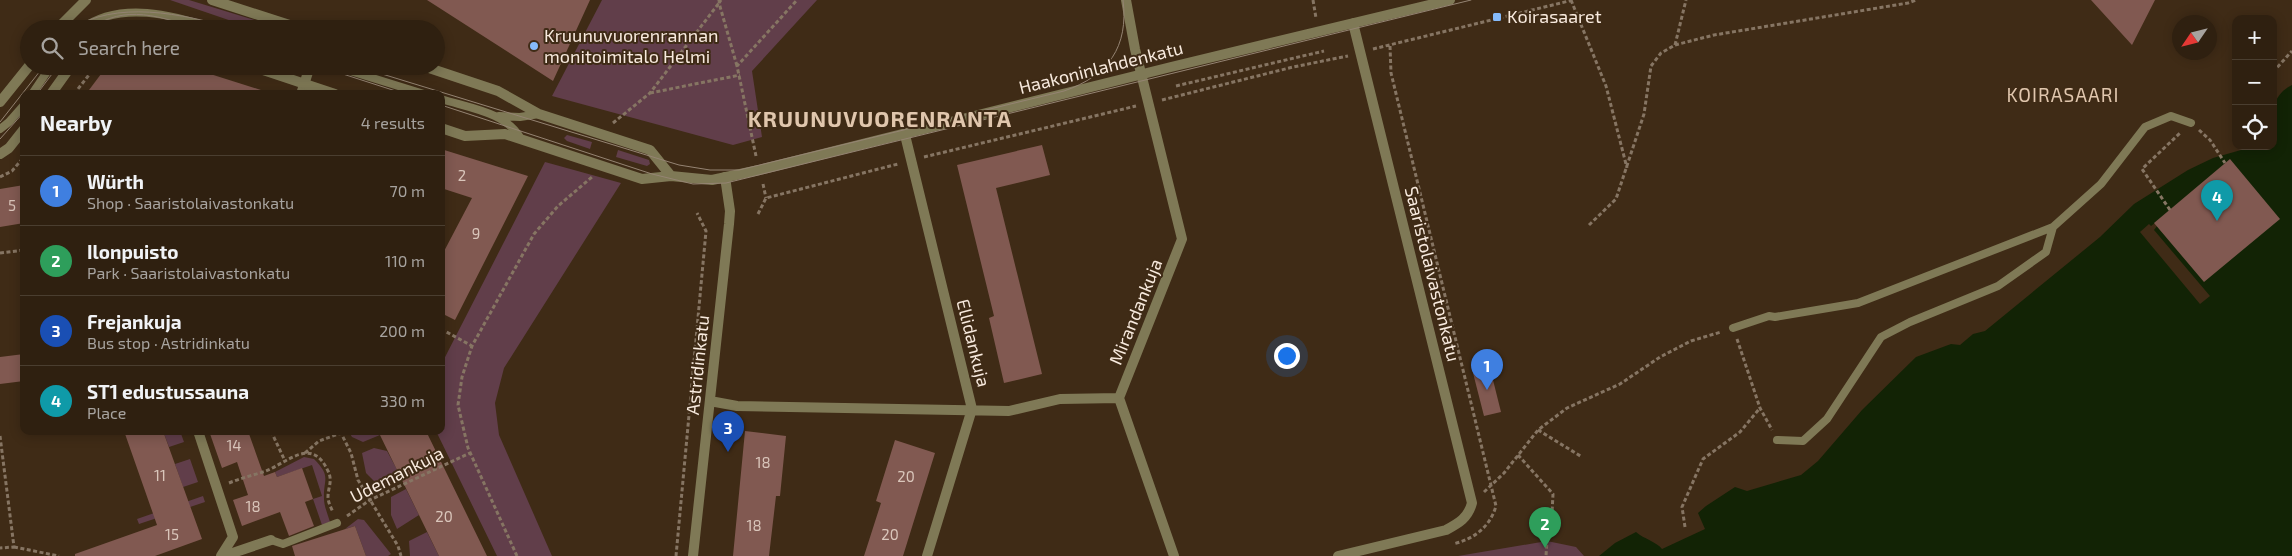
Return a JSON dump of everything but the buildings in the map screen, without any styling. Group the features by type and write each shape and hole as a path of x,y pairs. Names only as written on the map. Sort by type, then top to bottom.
{"street":[{"path":"66,20 86,0"},
{"path":"212,0 274,20"},
{"name":"Mirandankuja","path":"1119,398 1182,239 1141,75 1126,0"},
{"name":"Haakoninlahdenkatu","path":"445,129 465,136 505,134 642,179 670,176 705,179 725,177 905,135 1450,0"},
{"name":"Saaristolaivastonkatu","path":"1352,23 1472,503"},
{"name":"Haakoninlahdenkatu","path":"445,74 498,91 539,114 650,150 670,176"},
{"path":"0,102 22,75"},
{"path":"54,90 65,75"},
{"path":"279,75 324,90"},
{"path":"302,90 307,75"},
{"path":"0,154 9,148 20,134"},
{"name":"Ellidankuja","path":"905,135 972,409 927,556"},
{"name":"Astridinkatu","path":"693,556 729,224 730,211 725,177"},
{"path":"710,401 737,406 1009,411 1060,400 1119,398 1174,556"},
{"path":"199,435 232,537 223,556"},
{"path":"1338,556 1446,530 1459,523 1469,514 1472,503"},
{"path":"223,556 271,540"}],"lane":[{"path":"92,20 108,12 132,8 157,10 189,20"},
{"path":"35,90 45,75"},
{"path":"363,75 411,90"},
{"name":"Haakoninlahdenkatu","path":"445,100 497,116 520,117 539,114"},
{"path":"0,129 20,110"},
{"name":"Haakoninlahdenkatu","path":"497,116 515,128 521,139"},
{"path":"1733,328 1769,316 1775,317 1858,303 2053,227 2101,184 2144,127 2171,116 2191,122"},
{"path":"1777,440 1803,441 1826,419 1881,338 1910,322 1998,286 2046,252 2053,227"},
{"path":"271,540 283,544 337,523"}],"path":[{"path":"738,66 797,0"},
{"path":"758,214 766,198 911,160 1360,53 1572,0 1606,86 1627,169"},
{"path":"1675,45 1686,0"},
{"path":"1589,226 1616,199 1644,114 1651,66 1661,53 1675,45 1714,35 1908,3 1916,0"},
{"path":"720,1 738,66 754,149"},
{"path":"610,125 650,92 720,1"},
{"path":"1176,86 1324,51"},
{"path":"2277,68 2292,51"},
{"path":"77,90 89,75"},
{"path":"650,92 740,76"},
{"path":"2170,210 2142,169 2191,122 2210,140 2225,163"},
{"path":"0,177 12,171 20,161"},
{"path":"517,556 470,453 458,405 462,377 472,346 534,234 558,206 593,176"},
{"path":"676,556 706,231 697,212"},
{"path":"0,253 20,250"},
{"path":"1472,503 1504,473 1538,430 1567,408 1620,384 1660,357 1692,341 1733,328 1760,408 1777,440"},
{"path":"445,331 472,346"},
{"path":"1684,527 1682,507 1703,459 1740,432 1760,408"},
{"path":"1538,430 1582,457"},
{"path":"273,435 285,461"},
{"path":"305,453 319,441 334,435"},
{"path":"342,435 351,453 358,480 398,546 401,556"},
{"path":"0,436 14,546"},
{"path":"216,488 266,471 294,455 305,453 315,455 328,471 331,479 328,498 337,523"},
{"name":"Udemankuja","path":"337,523 370,500 470,453"},
{"path":"1518,455 1552,494 1551,532 1547,541 1546,556"},
{"path":"0,548 14,546 59,556"}],"shaded area":[{"path":"170,0 189,0 254,20 229,20"},
{"path":"602,0 817,0 752,71 762,137 733,145 552,96"},
{"path":"2292,85 2292,556 1599,556 1615,543 1636,532 1662,549 1705,529 1698,513 1735,487 1747,491 1801,475 1818,461 1862,410 1916,357 1951,344 1960,345 1973,334 1985,331 2100,237 2134,204 2188,170 2213,158 2241,150 2277,150 2277,99 2284,90"},
{"path":"567,135 592,142 590,149 567,141 564,138"},
{"path":"618,150 649,160 650,164 647,166 616,157"},
{"path":"545,162 621,183 504,368 495,403 499,435 552,556 497,556 438,435 445,435 445,357"},
{"path":"164,435 181,435 184,442 169,447"},
{"path":"351,435 380,435 363,442"},
{"path":"374,448 387,451 400,475 398,478 383,485 377,484 366,473 362,453"},
{"path":"304,457 314,459 325,474 324,502 330,522 322,525 313,499 322,496 312,465 277,477 275,472"},
{"path":"190,459 198,482 183,487 175,464"},
{"path":"406,489 419,515 397,529 391,515 391,497"},
{"path":"203,496 205,502 139,524 137,519"},
{"path":"358,519 364,520 391,554 388,556 366,556 355,526 345,529"},
{"path":"427,532 439,556 410,556 409,541"},
{"path":"1547,541 1576,547 1584,556 1458,556"}],"pier":[{"path":"2155,223 2157,226 2154,230 2210,296 2200,304 2140,232 2149,224 2151,226"}],"tram line":[{"path":"445,93 679,165 710,170 739,170 1064,91 1079,85 1104,68 1119,45 1124,17 1123,0"},
{"path":"445,106 652,174 693,184 726,183 1471,0"},
{"path":"89,20 128,12 171,14 201,20"},
{"path":"106,20 130,14 171,20"},
{"path":"25,90 37,75"},
{"path":"40,90 51,75"},
{"path":"346,75 393,90"},
{"path":"385,75 434,90"},
{"path":"0,122 20,97"},
{"path":"0,139 20,116"}],"place":[{"name":"Koirasaaret","path":"1497,17"},
{"name":"Kruunuvuorenrannan monitoimitalo Helmi","path":"534,46"},
{"name":"ST1 edustussauna","path":"2217,221"},
{"name":"Würth","path":"1487,390"},
{"name":"Frejankuja","path":"728,452"},
{"name":"Ilonpuisto","path":"1545,548"}],"district":[{"name":"KOIRASAARI","path":"2063,95"},
{"name":"KRUUNUVUORENRANTA","path":"880,119"}]}
